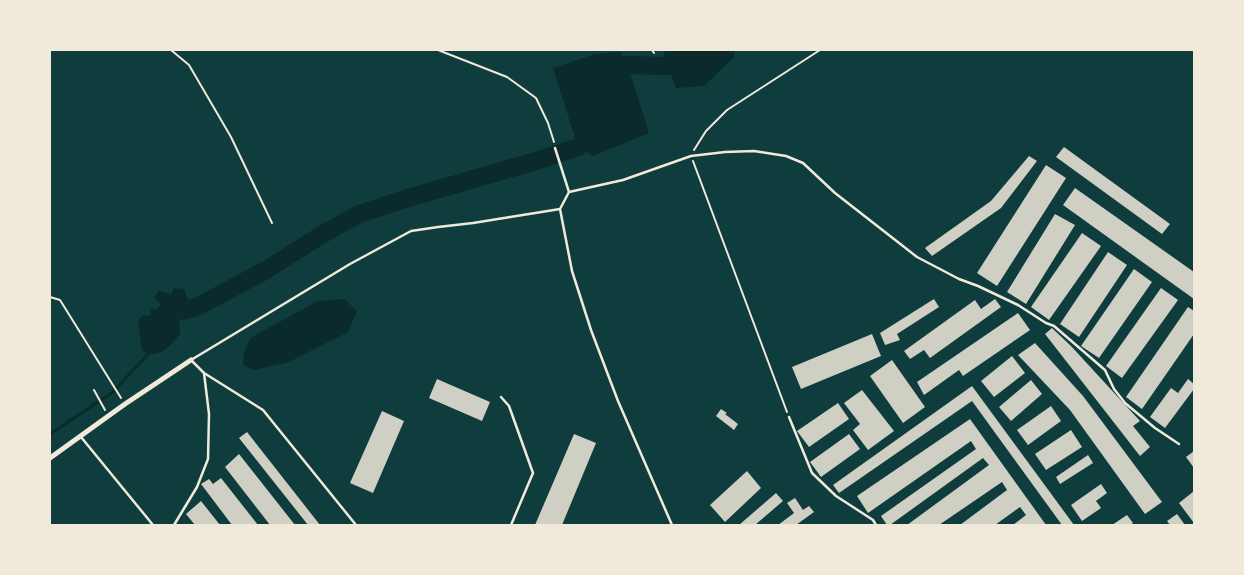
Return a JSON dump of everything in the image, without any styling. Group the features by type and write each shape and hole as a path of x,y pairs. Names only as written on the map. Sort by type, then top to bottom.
{"street":[{"path":"50,458 125,404 191,360"}],"lane":[{"path":"556,148 569,192 560,210 572,271 591,330 618,401 672,525"},
{"path":"569,192 623,180 691,156 754,151 786,156 803,163 834,193 918,257 959,279 1018,305 1054,326 1105,370 1114,389 1125,403 1155,428 1179,444"},
{"path":"356,525 263,410 204,373 191,360 350,264 411,231 473,224 560,210"},
{"path":"174,525 197,487 208,459 209,414 204,373"},
{"path":"501,397 508,406 533,473 511,525"},
{"path":"789,417 812,473 836,496 873,520 876,525"},
{"path":"81,436 153,525"}],"path":[{"path":"171,50 189,66 231,137 272,223"},
{"path":"438,50 507,78 536,98 548,123 556,148"},
{"path":"652,50 654,54"},
{"path":"789,417 691,156 706,131 727,110 820,50"},
{"path":"50,297 60,300 118,392"},
{"path":"94,390 101,405"}],"water":[{"path":"665,50 735,50 734,57 704,86 676,88 664,55"},
{"path":"621,52 632,79 649,133 593,156 578,147 553,68 595,54"},
{"path":"174,288 184,289 188,300 195,308 185,319 179,319 180,334 164,351 154,354 142,351 138,320 143,315 150,316 151,308 156,310 161,304 154,298 159,290 171,295"},
{"path":"344,299 357,311 348,332 289,362 254,370 243,365 244,353 250,338 318,301"}],"building":[{"path":"1064,147 1170,224 1162,234 1056,157"},
{"path":"1029,156 1037,161 1001,208 932,256 925,248 991,201"},
{"path":"1046,165 1066,178 997,286 977,273"},
{"path":"1075,188 1194,272 1194,299 1063,205"},
{"path":"1055,214 1075,225 1026,304 1007,292"},
{"path":"1082,233 1101,246 1049,320 1031,307"},
{"path":"1108,252 1127,265 1079,337 1060,324"},
{"path":"1134,269 1152,282 1099,358 1081,346"},
{"path":"1161,288 1178,300 1122,378 1106,366"},
{"path":"934,299 939,307 897,334 900,340 885,345 880,333"},
{"path":"995,299 1001,307 930,358 924,350 910,359 904,351 975,300 981,309"},
{"path":"1188,307 1194,311 1194,334 1142,409 1126,397"},
{"path":"1018,313 1030,330 963,376 959,370 924,395 917,382"},
{"path":"1052,328 1140,421 1133,426 1150,447 1140,456 1045,334"},
{"path":"872,334 881,356 801,389 792,367"},
{"path":"1035,343 1083,396 1162,502 1145,514 1070,410 1018,355"},
{"path":"1012,356 1025,373 994,397 981,381"},
{"path":"892,360 925,407 903,423 870,376"},
{"path":"437,379 490,402 482,421 429,398"},
{"path":"1188,379 1194,384 1194,389 1165,428 1150,417 1171,388 1178,393"},
{"path":"1031,380 1042,394 1011,421 999,407"},
{"path":"972,386 1074,525 1062,525 972,401 839,493 833,485"},
{"path":"862,390 894,431 868,450 853,430 860,424 844,403"},
{"path":"838,403 849,419 809,447 797,431"},
{"path":"1051,406 1061,421 1028,445 1017,430"},
{"path":"721,409 738,424 734,430 716,416"},
{"path":"382,411 404,421 373,493 350,483"},
{"path":"970,419 1046,525 1013,525 1026,515 1020,507 995,525 960,525 1007,490 1002,482 939,525 907,525 989,465 983,458 890,525 887,525 881,516 976,449 971,441 868,513 857,496"},
{"path":"1071,430 1082,447 1046,470 1035,454"},
{"path":"247,432 320,525 308,525 239,438"},
{"path":"574,434 596,443 562,525 535,525"},
{"path":"849,434 860,449 821,477 810,462"},
{"path":"1194,451 1194,468 1186,457"},
{"path":"239,454 295,525 270,525 225,467"},
{"path":"1088,455 1093,463 1060,484 1056,477"},
{"path":"747,471 761,488 725,522 710,505"},
{"path":"221,478 258,525 232,525 201,484 209,479 213,484"},
{"path":"1101,484 1107,493 1096,501 1101,508 1082,521 1071,505"},
{"path":"1194,491 1194,523 1179,503"},
{"path":"776,493 783,501 755,525 739,525"},
{"path":"795,498 803,510 809,506 814,512 796,525 778,525 794,513 787,503"},
{"path":"201,501 220,525 195,525 186,514"},
{"path":"1177,514 1185,525 1170,525 1167,521"},
{"path":"1127,515 1133,523 1130,525 1112,525"}],"waterway":[{"path":"626,65 668,66"},
{"path":"171,312 195,308 266,270 359,214 578,147"},
{"path":"50,434 113,392 148,354"}]}
